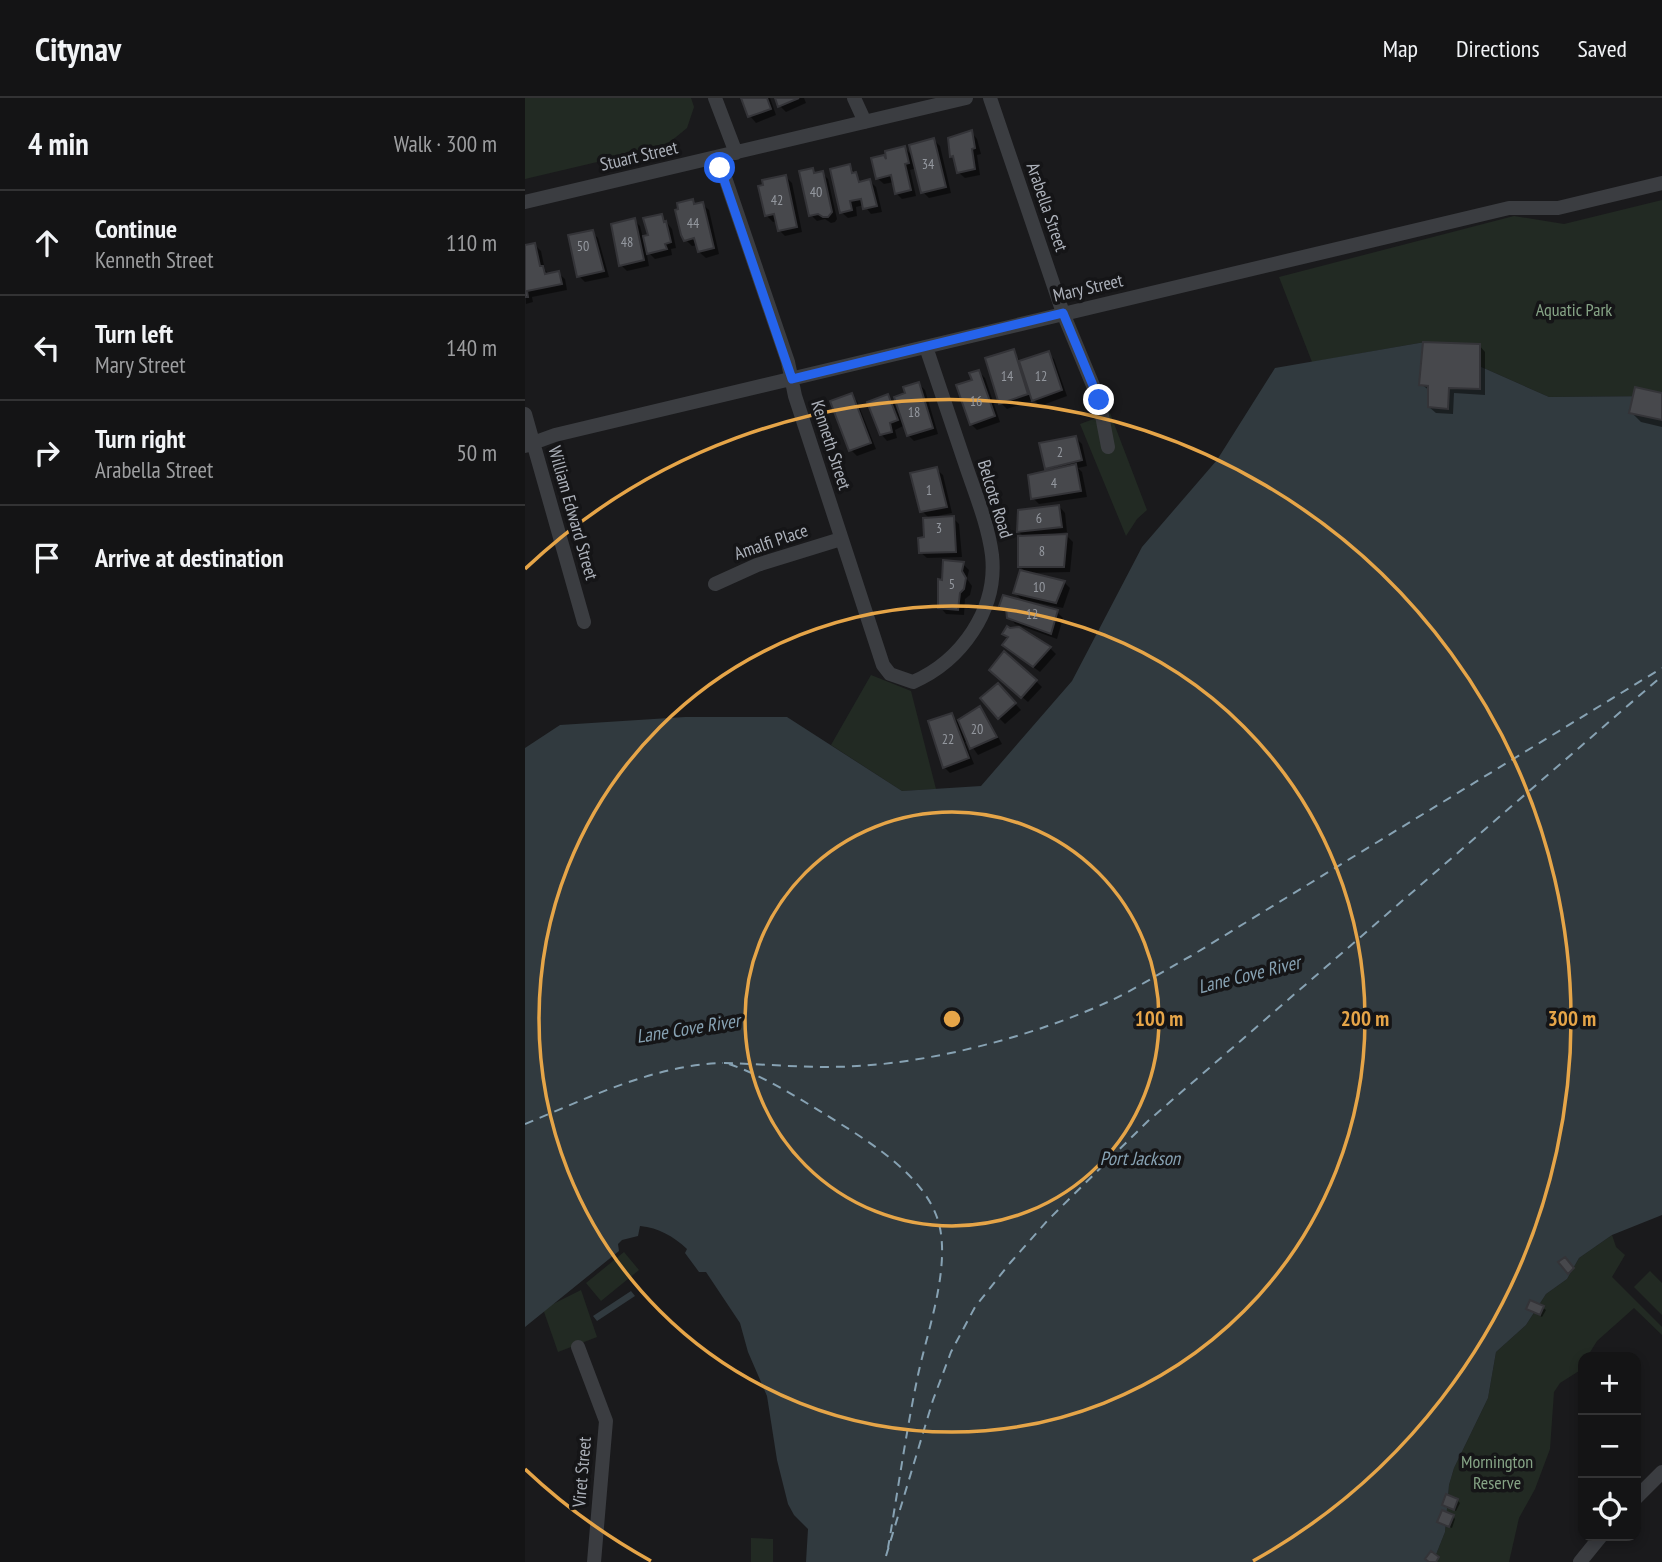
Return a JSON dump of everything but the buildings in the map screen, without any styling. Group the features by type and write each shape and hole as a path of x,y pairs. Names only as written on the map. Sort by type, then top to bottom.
{"street":[{"path":"715,98 736,153"},
{"path":"854,98 865,122"},
{"name":"Stuart Street","path":"525,202 966,98"},
{"name":"Arabella Street","path":"990,98 1063,313 1099,400 1108,447"},
{"name":"Kenneth Street","path":"718,157 883,665"},
{"name":"Mary Street","path":"529,445 555,435 1509,208 1558,208 1662,183"},
{"name":"Belcote Road","path":"883,665 890,674 913,682 936,669 962,649 982,617 990,586 992,558 985,523 926,347"},
{"name":"William Edward Street","path":"525,414 529,445 584,622"},
{"name":"Amalfi Place","path":"715,584 757,565 841,539"},
{"name":"Viret Street","path":"579,1347 606,1421 594,1562"},
{"path":"1641,1493 1662,1472"},
{"path":"1580,1562 1597,1541"}],"green space":[{"path":"525,98 691,98 694,107 687,128 665,146 525,179"},
{"name":"Aquatic Park","path":"1662,200 1662,396 1549,397 1425,342 1312,362 1279,277 1514,216 1564,224"},
{"path":"1110,413 1147,510 1137,519 1126,536 1080,424"},
{"path":"871,675 911,691 936,789 902,791 831,745"},
{"name":"Mornington Reserve","path":"1612,1235 1616,1247 1625,1255 1612,1277 1662,1327 1662,1335 1634,1308 1597,1341 1590,1352 1578,1352 1578,1372 1560,1383 1554,1392 1550,1449 1535,1489 1519,1518 1509,1562 1433,1562 1445,1532 1449,1485 1454,1468 1488,1398 1496,1352 1526,1325 1546,1294 1567,1279 1579,1258"},
{"path":"624,1252 639,1270 601,1301 586,1283"},
{"path":"1650,1271 1662,1283 1662,1315 1634,1287"},
{"path":"581,1290 597,1337 558,1352 543,1309"},
{"path":"751,1538 773,1539 773,1562 751,1562"}],"water":[{"name":"Port Jackson","path":"1425,342 1549,397 1662,396 1662,1215 1612,1235 1579,1258 1567,1279 1546,1294 1526,1325 1496,1352 1488,1398 1454,1468 1449,1485 1445,1532 1433,1562 806,1562 808,1529 794,1515 788,1504 777,1460 767,1396 748,1352 740,1323 706,1272 699,1272 685,1253 687,1249 682,1244 660,1231 640,1226 638,1236 622,1240 618,1244 619,1251 525,1327 525,748 560,725 685,717 787,717 902,791 981,786 1072,681 1142,547 1217,460 1275,368"},
{"path":"631,1291 635,1296 597,1321 593,1316"}],"ferry route":[{"path":"724,1063 824,1067 920,1059 1021,1035 1084,1012 1122,995 1191,956 1662,668"},
{"path":"886,1556 933,1400 951,1352 975,1307 1047,1221 1148,1121 1662,676"},
{"path":"525,1124 647,1076 697,1065 723,1063"},
{"path":"729,1064 789,1092 877,1148 912,1178 926,1195 936,1214 942,1251 939,1287 914,1396 888,1548"}],"route":[{"path":"720,168 792,379 1063,313 1099,400"}],"water label":[{"name":"Lane Cove River","path":"1249,974"},
{"name":"Lane Cove River","path":"688,1028"}]}
